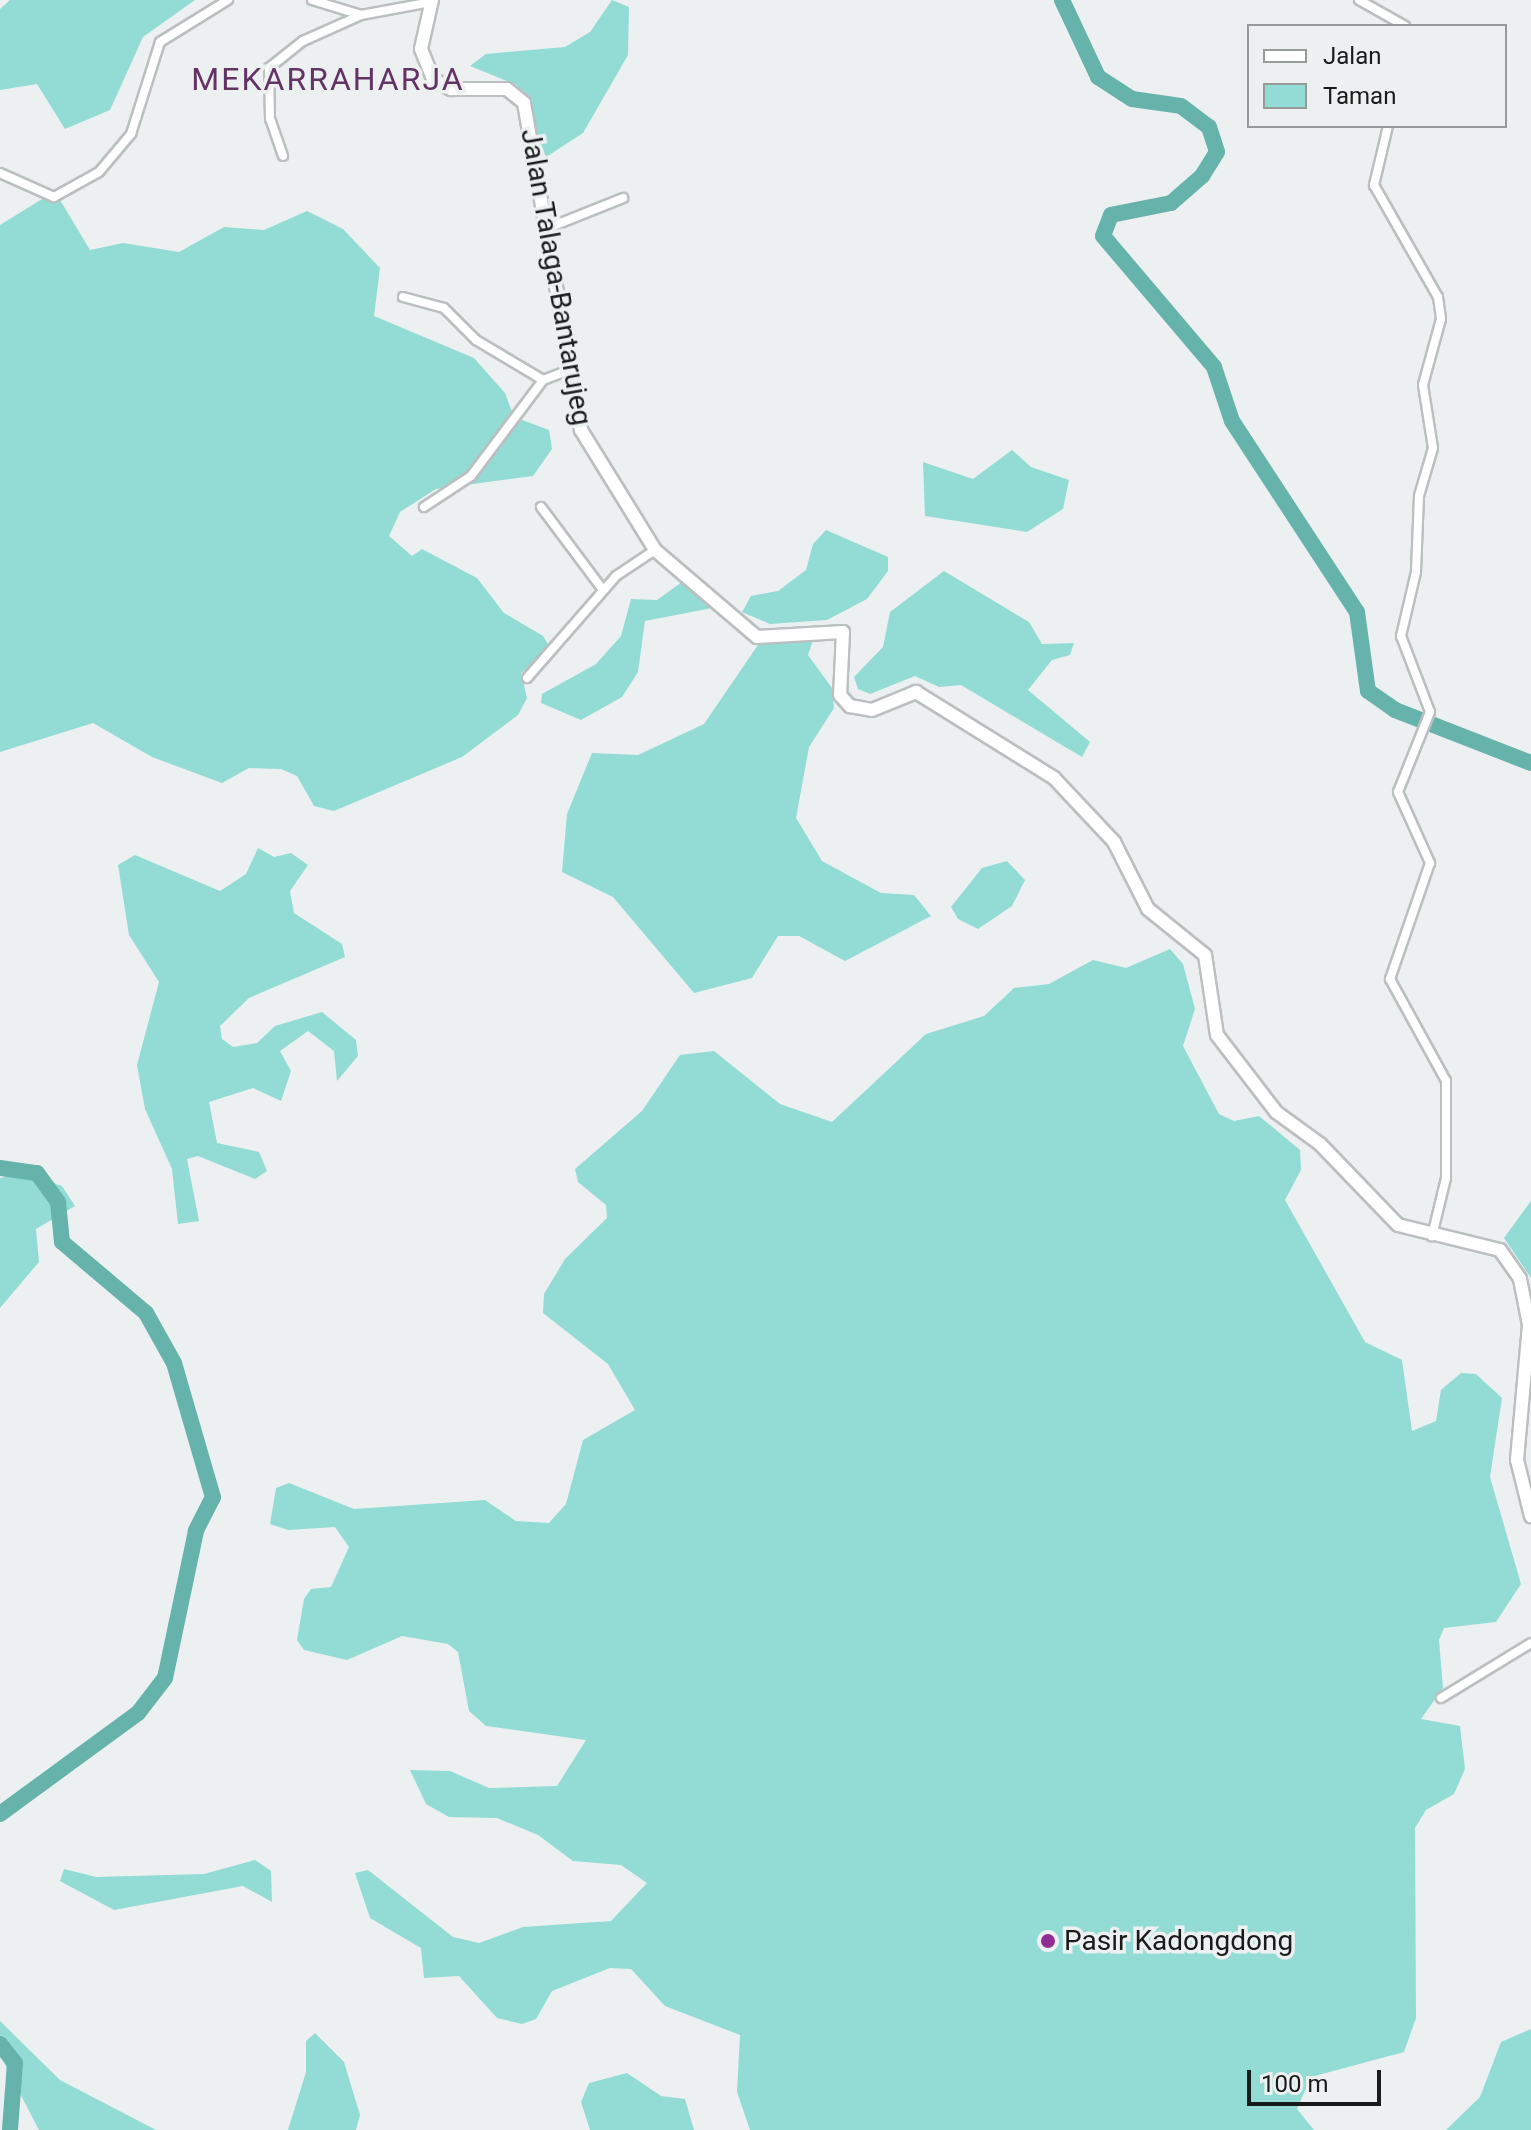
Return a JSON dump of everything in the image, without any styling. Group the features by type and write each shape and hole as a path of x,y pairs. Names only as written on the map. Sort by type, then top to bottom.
{"main road":[{"name":"Jalan Talaga-Bantarujeg","path":"432,1 422,38 426,69 443,87 507,89 520,98 548,228 581,430 655,550 757,637 843,632 840,695 850,706 872,710 916,692 1054,778 1114,842 1148,909 1205,955 1217,1035 1276,1112 1320,1144 1398,1225 1432,1237 1486,1243 1514,1269 1529,1325 1528,1377 1518,1477 1531,1516"}],"street":[{"path":"0,173 54,197 99,172 131,134 160,42 228,0"},
{"path":"312,0 361,15"},
{"path":"1359,0 1401,24"},
{"path":"283,156 270,119 269,68 303,41 361,15 432,1"},
{"path":"1388,128 1374,185 1441,307 1422,396 1433,457 1419,496 1416,572 1401,636 1430,712 1400,784 1401,809 1430,863 1390,979 1441,1062 1448,1104 1446,1178 1432,1237"},
{"path":"548,228 623,198"},
{"path":"403,297 444,308 476,340 543,380"},
{"path":"424,507 471,476 543,380 569,370"},
{"path":"541,507 603,590"},
{"path":"527,678 603,590 655,550"},
{"path":"1441,1698 1531,1643"}],"green space":[{"path":"10,0 195,0 143,37 110,110 65,129 37,84 0,90 0,9"},
{"path":"612,0 629,7 628,55 583,133 546,157 517,85 470,66 486,54 565,47 590,32"},
{"path":"47,196 60,200 90,250 123,243 179,252 224,227 264,230 307,211 343,229 380,268 374,316 474,358 505,393 514,417 549,430 552,449 533,476 436,489 400,512 389,536 412,556 422,549 477,578 504,613 543,636 551,649 521,673 527,698 518,715 462,757 334,811 314,806 297,776 281,769 249,768 222,783 152,757 93,723 0,752 0,225"},
{"path":"1012,450 1031,467 1069,480 1063,509 1027,532 925,516 923,462 973,479"},
{"path":"826,530 888,557 888,571 867,599 827,620 770,624 742,612 751,596 778,591 806,570 813,544"},
{"path":"944,571 1029,622 1042,644 1074,643 1070,655 1052,660 1028,690 1090,742 1082,757 961,685 939,687 915,676 870,694 858,689 854,677 883,647 890,612"},
{"path":"682,582 712,608 645,621 638,672 622,697 581,720 541,703 542,694 596,664 621,636 631,599 657,600"},
{"path":"813,640 808,655 832,688 834,708 809,747 796,818 822,861 881,893 914,895 931,916 845,961 799,936 778,936 752,978 694,993 613,897 562,872 567,814 592,753 638,755 704,724 760,642"},
{"path":"258,848 274,857 291,853 308,865 290,891 294,913 342,944 345,957 249,998 220,1026 222,1039 233,1047 257,1043 275,1026 322,1012 356,1040 358,1056 337,1081 334,1051 308,1031 280,1051 291,1071 281,1101 253,1088 209,1102 217,1143 259,1152 267,1171 255,1179 198,1156 187,1159 199,1221 178,1224 172,1169 145,1109 137,1065 159,982 129,935 118,865 135,855 220,891 246,874"},
{"path":"1007,861 1025,880 1012,906 978,929 958,919 951,907 982,868"},
{"path":"1170,949 1183,964 1195,1009 1183,1046 1219,1114 1234,1121 1259,1116 1300,1150 1301,1170 1285,1200 1365,1342 1402,1360 1412,1431 1436,1421 1441,1390 1461,1373 1476,1374 1502,1398 1490,1477 1521,1584 1496,1622 1444,1628 1439,1640 1443,1688 1421,1719 1460,1726 1465,1769 1454,1794 1426,1810 1415,1828 1416,2018 1404,2052 1311,2077 1297,2109 1314,2130 750,2130 737,2092 740,2035 665,2006 631,1969 610,1968 552,1991 536,2019 522,2024 497,2018 459,1976 424,1978 421,1948 370,1918 355,1873 368,1870 453,1937 479,1943 523,1927 611,1921 647,1883 621,1865 573,1861 538,1835 497,1818 449,1817 426,1804 410,1770 450,1771 489,1788 557,1786 586,1740 486,1726 469,1711 458,1652 448,1644 402,1636 347,1660 304,1650 297,1640 304,1599 311,1589 331,1587 349,1547 335,1527 288,1530 270,1524 276,1488 289,1483 354,1509 485,1500 516,1521 549,1523 566,1504 583,1440 635,1410 608,1364 543,1313 544,1294 565,1259 607,1218 606,1205 578,1182 575,1169 642,1111 680,1055 714,1051 780,1104 832,1122 926,1034 984,1016 1014,988 1049,984 1093,960 1126,968"},
{"path":"25,1173 62,1186 75,1206 36,1229 39,1262 0,1308 0,1178"},
{"path":"1531,1201 1531,1278 1504,1238"},
{"path":"255,1860 271,1871 272,1902 243,1886 114,1910 60,1881 64,1869 96,1877 204,1874"},
{"path":"0,2021 60,2080 156,2130 39,2130 0,2055"},
{"path":"1531,2029 1531,2130 1446,2130 1480,2097 1501,2042"},
{"path":"315,2033 344,2062 360,2115 356,2130 288,2130 306,2072 306,2041"},
{"path":"627,2073 661,2096 685,2099 694,2130 590,2130 581,2102 589,2083"}],"waterway":[{"path":"1062,0 1098,77 1132,99 1181,106 1209,127 1217,152 1202,176 1171,203 1111,215 1103,236 1214,367 1232,421 1357,612 1368,691 1395,710 1531,763"},
{"path":"0,1168 37,1173 58,1202 62,1242 146,1313 174,1363 213,1497 196,1531 165,1678 138,1713 0,1814"},
{"path":"0,2044 15,2063 10,2130"}],"place":[{"name":"Pasir Kadongdong","path":"1048,1941"}],"district":[{"name":"MEKARRAHARJA","path":"328,79"}]}
